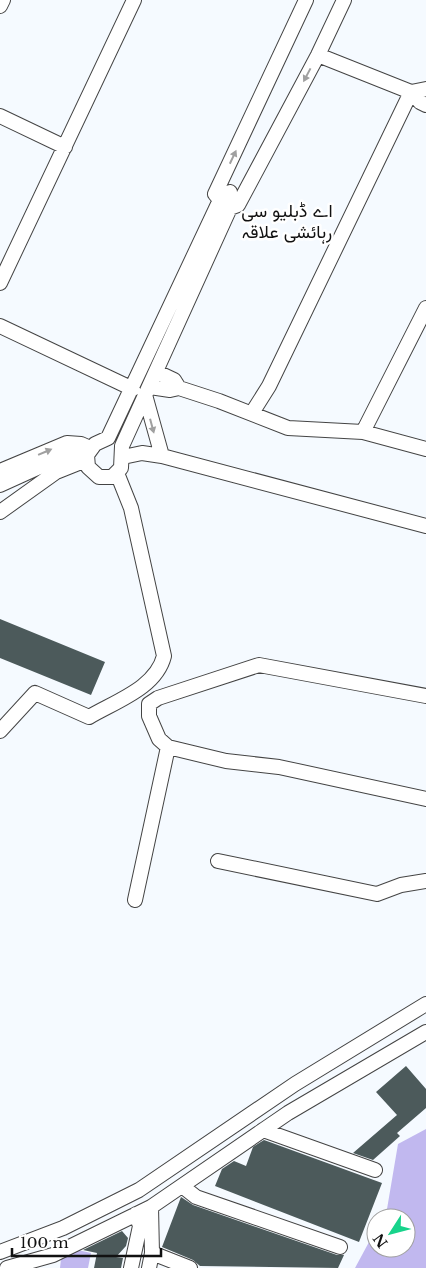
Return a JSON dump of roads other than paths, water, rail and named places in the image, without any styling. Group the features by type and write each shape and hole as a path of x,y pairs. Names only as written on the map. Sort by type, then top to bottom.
{"street":[{"path":"0,6 3,0"},
{"path":"0,283 134,0"},
{"path":"306,0 215,194 225,204 238,204 318,55 344,0"},
{"path":"318,55 411,92 420,102 426,105"},
{"path":"411,92 426,90"},
{"path":"252,413 269,386 411,92"},
{"path":"0,116 65,146"},
{"path":"0,512 56,472 88,454 108,438 159,331 225,204"},
{"path":"0,471 67,443 81,444 88,454 91,472 99,477 112,477 118,473 123,457 122,446 173,335 225,204"},
{"path":"364,432 426,308"},
{"path":"0,326 133,389"},
{"path":"159,331 173,335"},
{"path":"157,372 174,380 179,388"},
{"path":"147,391 179,388 252,413 288,428 364,432 426,449"},
{"path":"147,391 162,456"},
{"path":"123,457 142,453 162,456 426,526"},
{"path":"0,485 66,455 88,454"},
{"path":"0,731 35,694 89,717 152,681 161,669 164,656 131,508 118,473"},
{"path":"426,696 259,665 158,698 149,704 149,716 159,739 168,747 226,761 279,767 426,798"},
{"path":"135,900 168,747"},
{"path":"218,861 377,894 401,885 426,880"},
{"path":"0,1252 63,1228 139,1190 295,1084 426,1004"},
{"path":"7,1268 52,1261 151,1207 263,1130 426,1032"},
{"path":"263,1130 375,1170"},
{"path":"182,1186 196,1197 340,1247"},
{"path":"149,1268 152,1253 151,1207"},
{"path":"131,1268 140,1226 136,1214"},
{"path":"152,1253 190,1268"}],"district":[{"name":"اے ڈبلیو سی رہائشی علاقہ","path":"287,221"}]}
